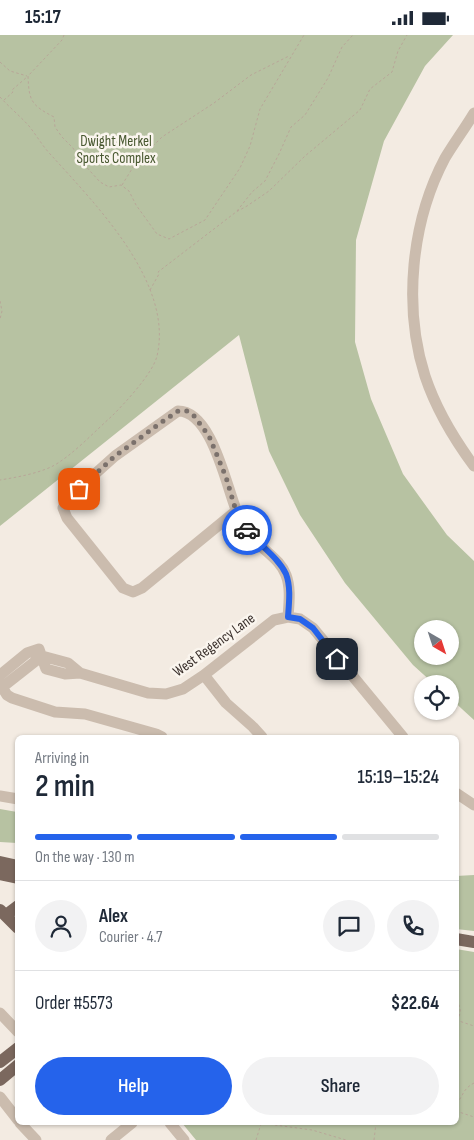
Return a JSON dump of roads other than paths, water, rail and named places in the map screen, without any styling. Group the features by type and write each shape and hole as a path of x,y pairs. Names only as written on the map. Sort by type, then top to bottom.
{"main road":[{"path":"0,862 15,866"},
{"path":"0,874 15,877"},
{"path":"15,907 1,911 15,925"},
{"path":"459,940 474,942"},
{"path":"0,1062 15,1050"},
{"path":"0,1080 15,1068"}],"street":[{"path":"474,113 445,159 430,196 419,229 413,282 414,318 425,376 437,406 452,435 474,467"},
{"path":"236,511 142,588 133,592 123,588 67,518 63,509 67,499 115,456 178,411 187,411 194,416 209,436 219,459 236,511 245,527 279,564 286,575 289,589 288,617 300,619 313,628 401,735"},
{"name":"West Regency Lane","path":"40,653 46,669 65,674 80,673 127,688 148,693 166,694 183,689 204,675 274,620 288,617"},
{"path":"0,675 27,653 40,653"},
{"path":"40,653 1,687 8,695 55,712 85,714 158,735"},
{"path":"204,675 226,703 260,735"},
{"path":"459,795 474,805"},
{"path":"0,796 15,798"},
{"path":"0,1013 15,1030"},
{"path":"0,1097 15,1116"},
{"path":"23,1125 36,1140"},
{"path":"111,1140 130,1125"},
{"path":"172,1125 184,1140"}],"park label":[{"name":"Dwight Merkel Sports Complex","path":"116,150"}]}
